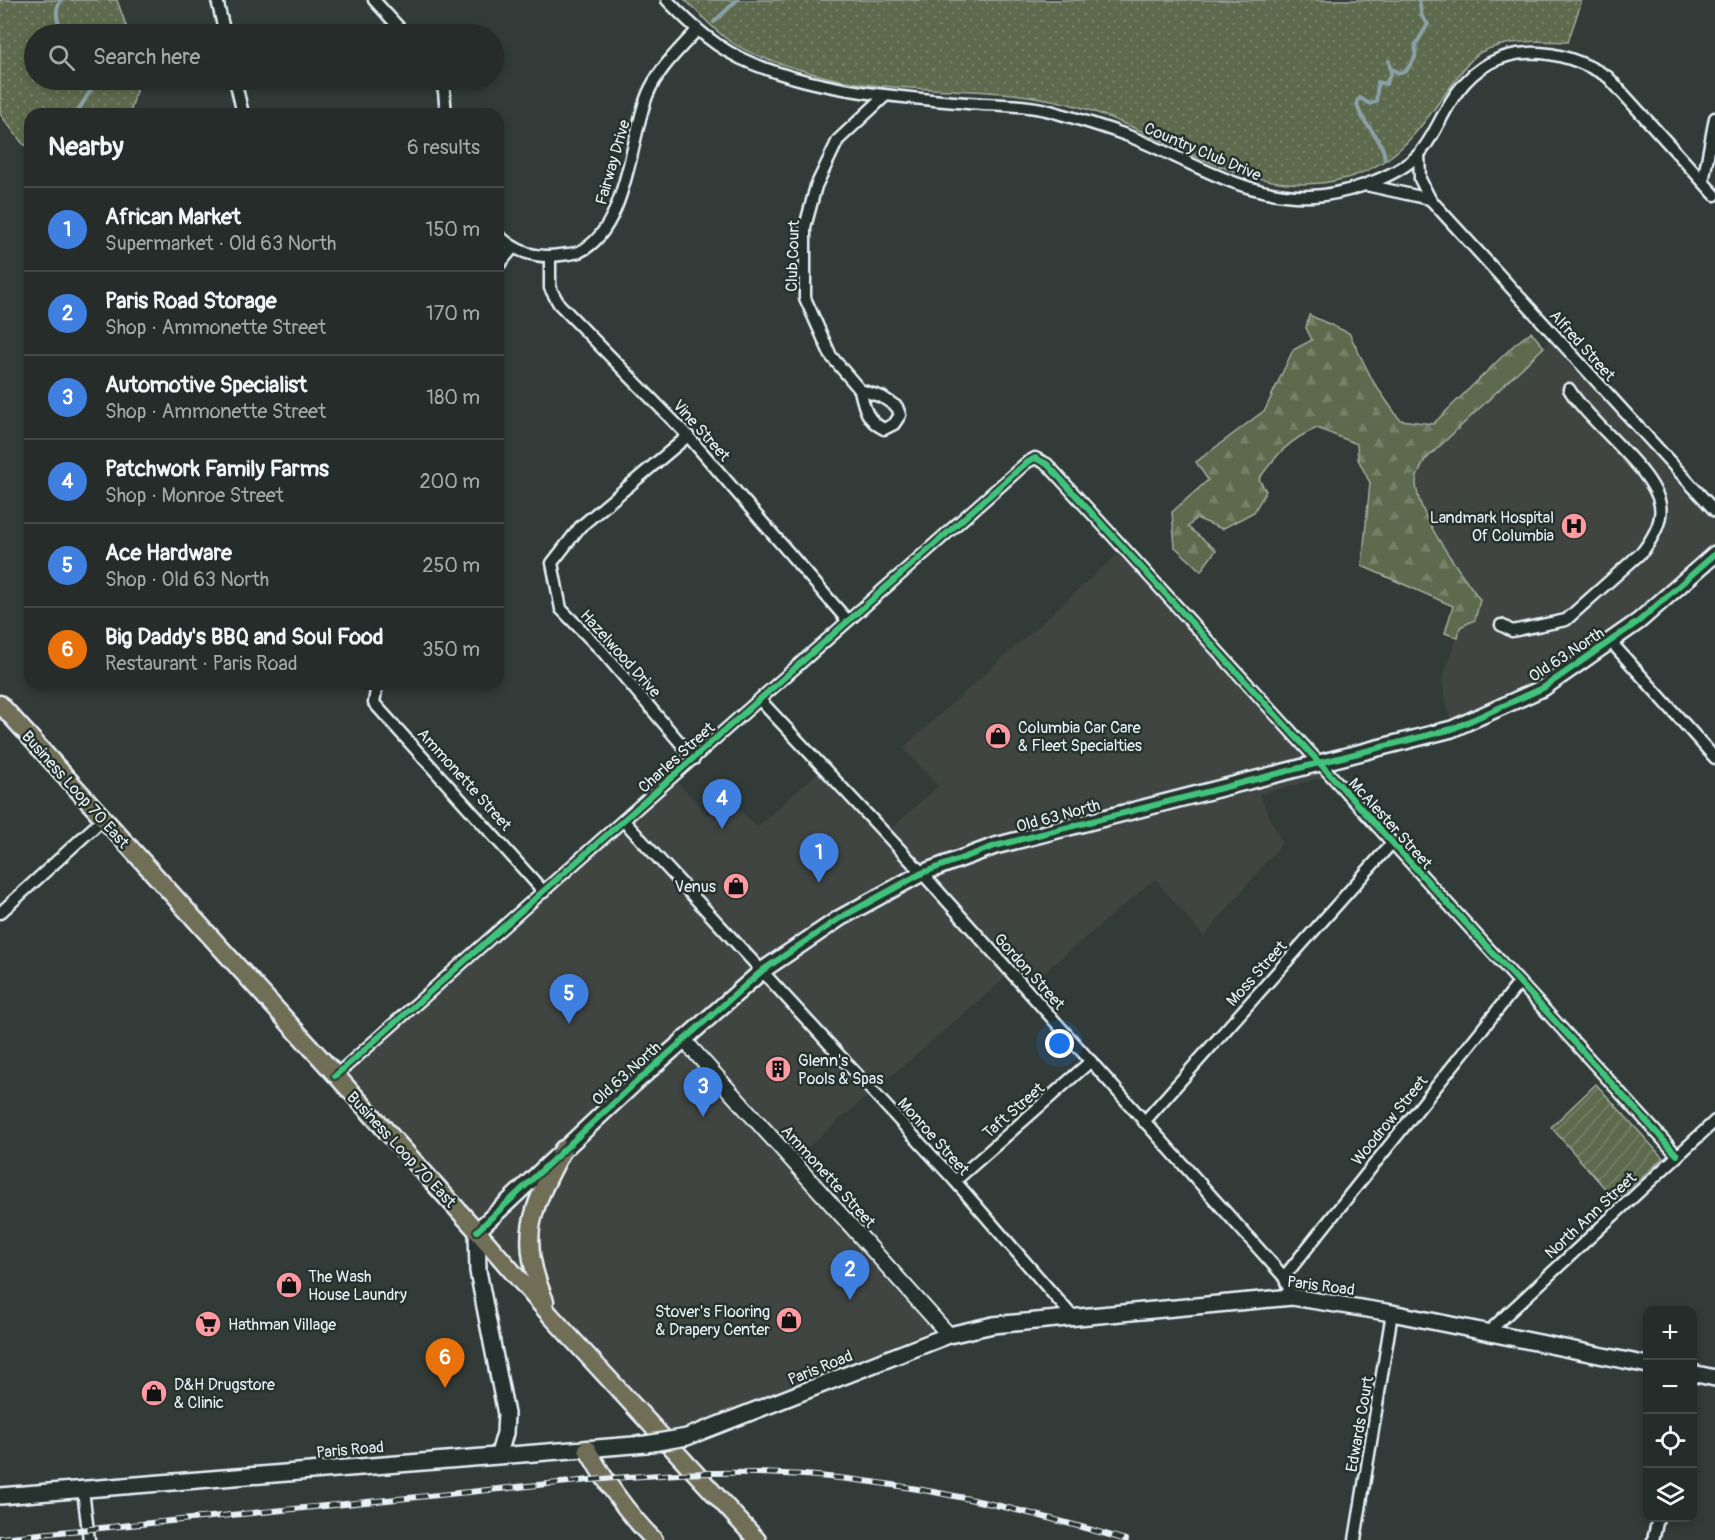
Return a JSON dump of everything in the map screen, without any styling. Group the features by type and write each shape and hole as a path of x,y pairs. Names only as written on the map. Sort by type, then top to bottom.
{"main road":[{"name":"Old 63 North","path":"477,1231 683,1039 763,970 840,918 922,873 995,846 1452,729 1543,688 1611,642 1715,554"},
{"name":"Business Loop 70 East","path":"0,704 477,1231 551,1316 757,1540"},
{"path":"551,1316 534,1275 529,1227 542,1189 563,1149"},
{"path":"477,1231 478,1271 506,1414 505,1433 499,1454"},
{"name":"Paris Road","path":"0,1496 499,1454 646,1444 687,1437 950,1335 993,1325 1292,1297 1392,1313 1643,1364"},
{"path":"1697,1374 1715,1378"},
{"path":"588,1449 604,1479 634,1520 654,1540"}],"street":[{"path":"217,0 223,24"},
{"path":"374,0 396,24"},
{"name":"Country Club Drive","path":"668,0 697,30 759,66 802,80 885,96 1047,110 1125,135 1257,192 1275,195 1326,194 1366,185 1419,154 1458,91 1473,74 1488,63 1510,55 1563,55 1587,64 1608,77 1715,195"},
{"name":"Fairway Drive","path":"513,248 533,255 550,257 579,252 601,235 614,213 647,95 658,75 697,30"},
{"path":"238,90 242,108"},
{"path":"444,90 445,108"},
{"name":"Club Court","path":"860,390 831,356 805,298 805,227 816,186 838,140 885,96"},
{"path":"1703,182 1715,118"},
{"name":"Alfred Street","path":"1419,154 1420,179 1430,199 1715,511"},
{"path":"1366,185 1430,199"},
{"path":"504,240 513,248 504,259"},
{"name":"Vine Street","path":"550,257 550,288 559,304 688,436 848,620"},
{"path":"1501,625 1512,631 1566,620 1643,551 1653,538 1658,521 1660,505 1651,484 1580,406 1569,389"},
{"name":"Hazelwood Drive","path":"688,436 580,527 552,563 561,609 602,651 694,759"},
{"name":"Charles Street","path":"335,1076 848,620 1026,463 1035,458"},
{"name":"McAlester Street","path":"1035,458 1047,464 1317,763 1677,1155"},
{"path":"1611,642 1715,758"},
{"name":"Ammonette Street","path":"376,690 374,703 544,892"},
{"name":"Gordon Street","path":"760,700 922,873 1284,1277 1292,1297"},
{"path":"0,913 103,819"},
{"name":"Monroe Street","path":"624,821 955,1181 1072,1316"},
{"name":"Moss Street","path":"1144,1122 1391,844"},
{"name":"Woodrow Street","path":"1284,1277 1519,983"},
{"name":"Ammonette Street","path":"683,1039 950,1335"},
{"name":"Taft Street","path":"955,1181 1091,1061"},
{"name":"North Ann Street","path":"1487,1333 1715,1121"},
{"name":"Edwards Court","path":"1355,1540 1392,1313"},
{"path":"83,1490 89,1540"},
{"path":"1653,1540 1657,1522"}],"shaded area":[{"name":"Landmark Hospital Of Columbia","path":"1555,336 1715,511 1715,554 1543,688 1452,729 1442,681 1460,627 1480,600 1439,540 1420,501 1416,481 1424,461"},
{"path":"1121,551 1327,777 1259,794 1282,843 1204,937 1155,879 1023,990 1009,975 794,1159 948,1323 703,1421 661,1432 339,1077 676,780 708,815 728,797 757,827 821,770 883,836 938,786 903,748"}],"green space":[{"path":"0,0 117,0 125,24 24,24 24,90 136,90 132,108 24,108 24,144 0,114"},
{"path":"685,0 1582,0 1568,42 1513,43 1481,52 1465,67 1418,130 1394,154 1363,172 1343,179 1309,184 1275,182 1242,174 1115,120 1083,108 1050,100 1017,94 881,86 793,68 759,56 728,40"},
{"path":"1309,315 1349,333 1374,383 1400,420 1433,424 1515,344 1531,332 1544,347 1424,461 1417,477 1418,496 1423,511 1452,560 1480,600 1475,620 1460,627 1458,638 1445,633 1453,606 1362,566 1370,483 1358,459 1357,444 1317,428 1291,443 1259,479 1266,491 1254,512 1222,529 1196,518 1188,527 1216,550 1201,571 1175,547 1172,512 1208,480 1196,462 1265,410 1293,350 1312,340 1306,328"},
{"path":"1596,1084 1663,1158 1616,1201 1551,1127"}],"waterway":[{"path":"60,24 57,9 61,0"},
{"path":"714,22 737,0"},
{"path":"1392,69 1399,73 1406,71 1415,58 1416,44 1428,24 1422,17 1419,0"},
{"path":"1385,159 1380,142 1361,116 1357,101 1360,98 1370,104 1376,101 1378,82 1386,84 1391,73 1389,61"},
{"path":"80,108 91,90"}],"railway":[{"path":"0,1538 564,1482 679,1474 756,1473 850,1479 943,1494 1035,1515 1126,1540"}],"cycle path":[{"path":"335,1076 1026,463 1035,458 1047,464 1677,1155"},
{"path":"477,1231 635,1083 763,970 840,918 922,873 995,846 1452,729 1543,688 1639,621 1715,554"}],"place":[{"name":"Landmark Hospital Of Columbia","path":"1574,526"},
{"name":"Columbia Car Care & Fleet Specialties","path":"998,736"},
{"name":"Patchwork Family Farms","path":"722,829"},
{"name":"African Market","path":"819,883"},
{"name":"Venus","path":"736,886"},
{"name":"Ace Hardware","path":"569,1024"},
{"name":"Glenn's Pools & Spas","path":"778,1069"},
{"name":"Automotive Specialist","path":"703,1117"},
{"name":"The Wash House Laundry","path":"289,1285"},
{"name":"Paris Road Storage","path":"850,1300"},
{"name":"Stover's Flooring & Drapery Center","path":"789,1320"},
{"name":"Hathman Village","path":"208,1324"},
{"name":"Big Daddy's BBQ and Soul Food","path":"445,1388"},
{"name":"D&H Drugstore & Clinic","path":"154,1393"}]}
